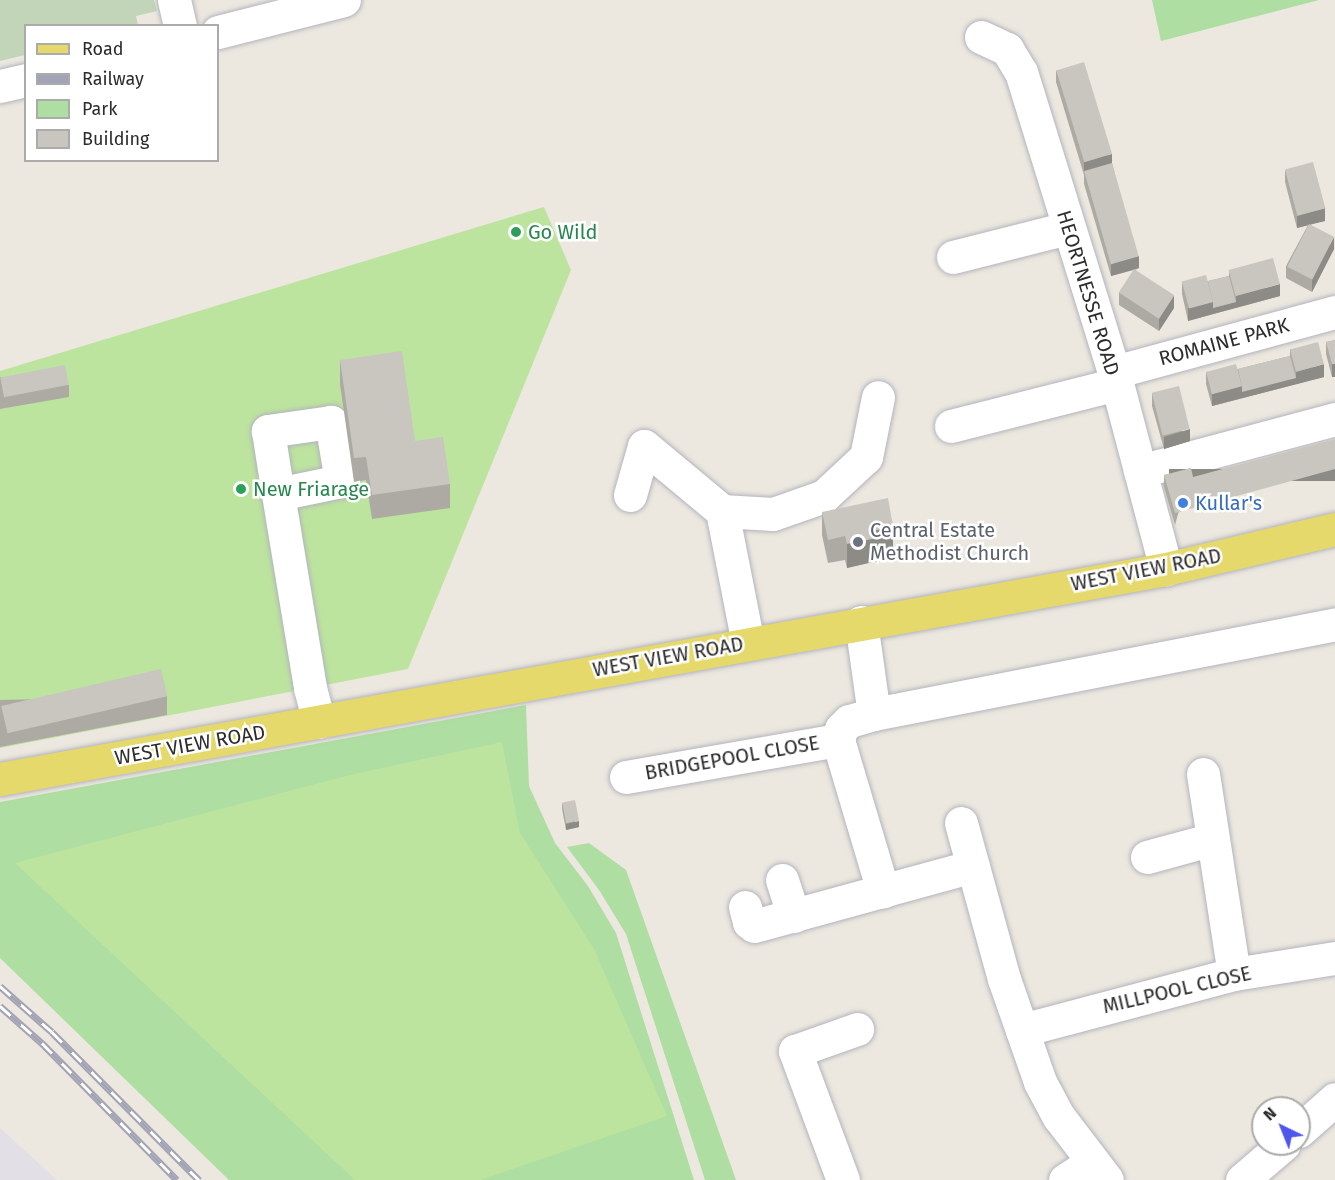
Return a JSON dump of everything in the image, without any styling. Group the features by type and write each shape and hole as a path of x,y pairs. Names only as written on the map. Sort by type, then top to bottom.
{"main road":[{"name":"WEST VIEW ROAD","path":"0,779 861,622 1166,569 1335,529"}],"street":[{"path":"174,0 180,24"},
{"path":"219,32 344,0"},
{"name":"HEORTNESSE ROAD","path":"981,37 1007,49 1021,72 1115,378 1166,569"},
{"path":"0,86 24,80"},
{"path":"953,257 1068,228"},
{"name":"ROMAINE PARK","path":"951,426 1335,312"},
{"path":"630,495 644,446 722,511 773,514 824,496 866,457 878,397"},
{"path":"1140,471 1335,419"},
{"path":"278,494 310,688 319,722"},
{"path":"722,511 748,643"},
{"path":"861,622 874,714"},
{"name":"BRIDGEPOOL CLOSE","path":"883,891 838,740 841,729 849,721 874,714 1335,624"},
{"name":"BRIDGEPOOL CLOSE","path":"626,777 838,740"},
{"path":"1203,774 1234,974"},
{"path":"961,823 1001,963 1040,1082 1088,1174"},
{"path":"1147,857 1213,839"},
{"path":"745,907 749,922 754,926 973,866"},
{"path":"782,880 794,915"},
{"name":"MILLPOOL CLOSE","path":"1022,1030 1234,974 1335,958"},
{"path":"843,1180 795,1051 857,1029"},
{"path":"1311,1115 1331,1088"},
{"path":"1242,1180 1270,1156"}],"shaded area":[{"path":"0,1128 57,1180 0,1180"}],"green space":[{"path":"0,0 154,0 157,11 136,16 138,24 24,24 24,55 0,61"},
{"path":"1152,0 1319,0 1161,41"},
{"name":"New Friarage","path":"544,207 571,270 408,669 0,748 0,371"},
{"path":"526,705 529,786 555,843 588,886 616,933 694,1180 229,1180 0,958 0,802"},
{"path":"502,742 520,833 594,949 667,1116 480,1180 355,1180 15,863 350,775"},
{"path":"589,843 626,870 736,1180 705,1180 626,934 599,890 567,847"}],"building":[{"path":"1084,62 1112,154 1084,162 1056,70"},
{"path":"1313,162 1325,208 1297,216 1285,170"},
{"path":"1112,163 1139,256 1111,264 1084,171"},
{"path":"1309,224 1334,237 1312,279 1287,267"},
{"path":"1273,258 1280,284 1236,296 1229,270"},
{"path":"1134,269 1174,295 1159,319 1119,292"},
{"path":"1206,275 1213,302 1189,309 1182,281"},
{"path":"1229,276 1236,302 1213,308 1208,281"},
{"path":"1335,340 1335,364 1332,364 1326,342"},
{"path":"1318,342 1324,364 1296,372 1290,350"},
{"path":"402,351 415,441 443,437 450,484 372,495 366,457 354,458 340,360"},
{"path":"1290,356 1296,378 1242,392 1238,369"},
{"path":"1236,364 1242,386 1212,394 1206,372"},
{"path":"65,365 69,385 4,397 0,378"},
{"path":"1179,386 1190,429 1162,435 1152,393"},
{"path":"1335,439 1335,469 1175,513 1164,475 1191,468 1193,477"},
{"path":"888,498 893,526 876,530 877,538 847,544 845,536 828,540 822,512"},
{"path":"161,669 167,696 8,733 1,706"},
{"path":"575,800 579,821 566,823 562,802"}],"railway":[{"path":"0,986 52,1032 199,1180"},
{"path":"0,1006 42,1043 177,1180"}],"place":[{"name":"Go Wild","path":"516,232"},
{"name":"New Friarage","path":"241,489"},
{"name":"Kullar's","path":"1183,503"},
{"name":"Central Estate Methodist Church","path":"858,542"}]}
